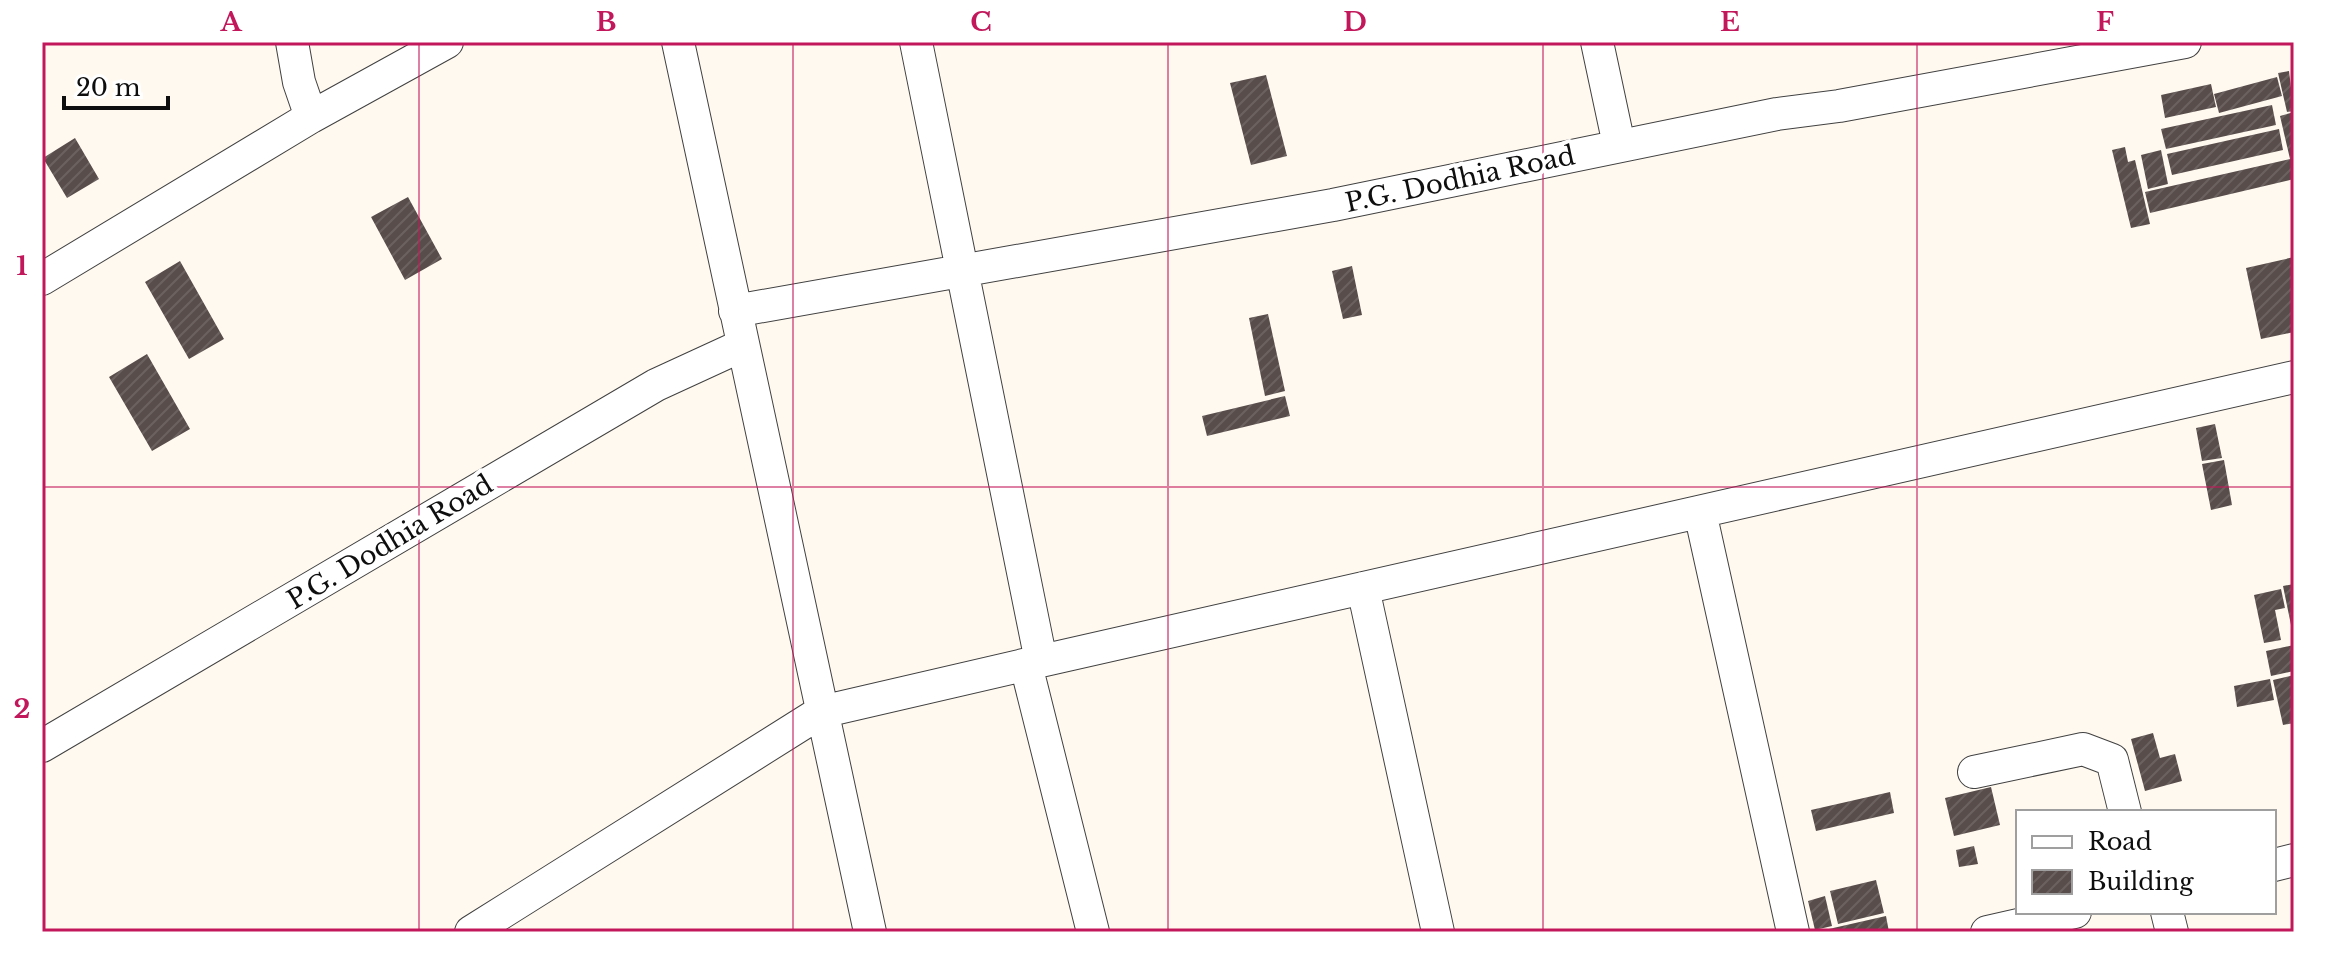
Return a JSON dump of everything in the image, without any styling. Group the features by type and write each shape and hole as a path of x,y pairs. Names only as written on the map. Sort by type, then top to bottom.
{"street":[{"path":"292,42 299,82 311,117"},
{"path":"42,279 311,117 447,42"},
{"path":"678,42 870,932"},
{"path":"916,42 964,268 1034,663 1093,932"},
{"path":"1597,42 1619,145"},
{"name":"P.G. Dodhia Road","path":"735,311 1333,205 1619,145 2185,42"},
{"name":"P.G. Dodhia Road","path":"42,746 656,385 743,345"},
{"path":"471,932 821,712 2294,377"},
{"path":"1700,512 1793,932"},
{"path":"1363,588 1438,932"},
{"path":"1974,772 2083,749 2112,760 2124,810"},
{"path":"1987,932 2066,914"}],"building":[{"path":"2289,71 2294,111 2287,112 2278,73"},
{"path":"1266,75 1287,156 1251,165 1230,83"},
{"path":"2277,77 2282,96 2219,113 2214,94"},
{"path":"2211,84 2216,107 2165,118 2161,95"},
{"path":"2272,105 2276,125 2166,149 2161,129"},
{"path":"2294,112 2294,179 2150,213 2145,192 2290,159 2280,116"},
{"path":"2279,129 2283,150 2172,175 2167,154"},
{"path":"75,138 99,179 67,198 43,158"},
{"path":"2125,147 2128,162 2135,160 2150,224 2131,228 2112,150"},
{"path":"2161,150 2168,184 2148,189 2141,155"},
{"path":"408,197 442,259 405,280 371,217"},
{"path":"2294,257 2294,332 2261,339 2246,268"},
{"path":"180,261 224,339 189,359 145,282"},
{"path":"1352,266 1362,315 1343,319 1332,271"},
{"path":"1268,314 1285,391 1265,396 1249,318"},
{"path":"147,354 190,429 152,451 109,377"},
{"path":"1285,396 1290,416 1207,436 1202,416"},
{"path":"2215,424 2222,458 2202,461 2196,428"},
{"path":"2224,460 2232,505 2211,510 2202,464"},
{"path":"2294,584 2294,624 2291,625 2283,586"},
{"path":"2281,589 2285,608 2275,610 2281,640 2264,643 2254,595"},
{"path":"2294,645 2294,671 2271,676 2266,651"},
{"path":"2294,675 2294,723 2283,725 2273,680"},
{"path":"2270,679 2274,700 2237,707 2234,686"},
{"path":"2153,733 2160,758 2175,754 2182,781 2145,791 2131,739"},
{"path":"1991,787 2000,825 1954,836 1945,798"},
{"path":"1890,792 1894,813 1816,831 1811,810"},
{"path":"1974,846 1978,864 1959,867 1956,850"},
{"path":"1876,880 1884,913 1838,924 1830,891"},
{"path":"1825,896 1832,926 1815,930 1808,901"},
{"path":"1886,916 1889,932 1820,932 1820,931"}]}
